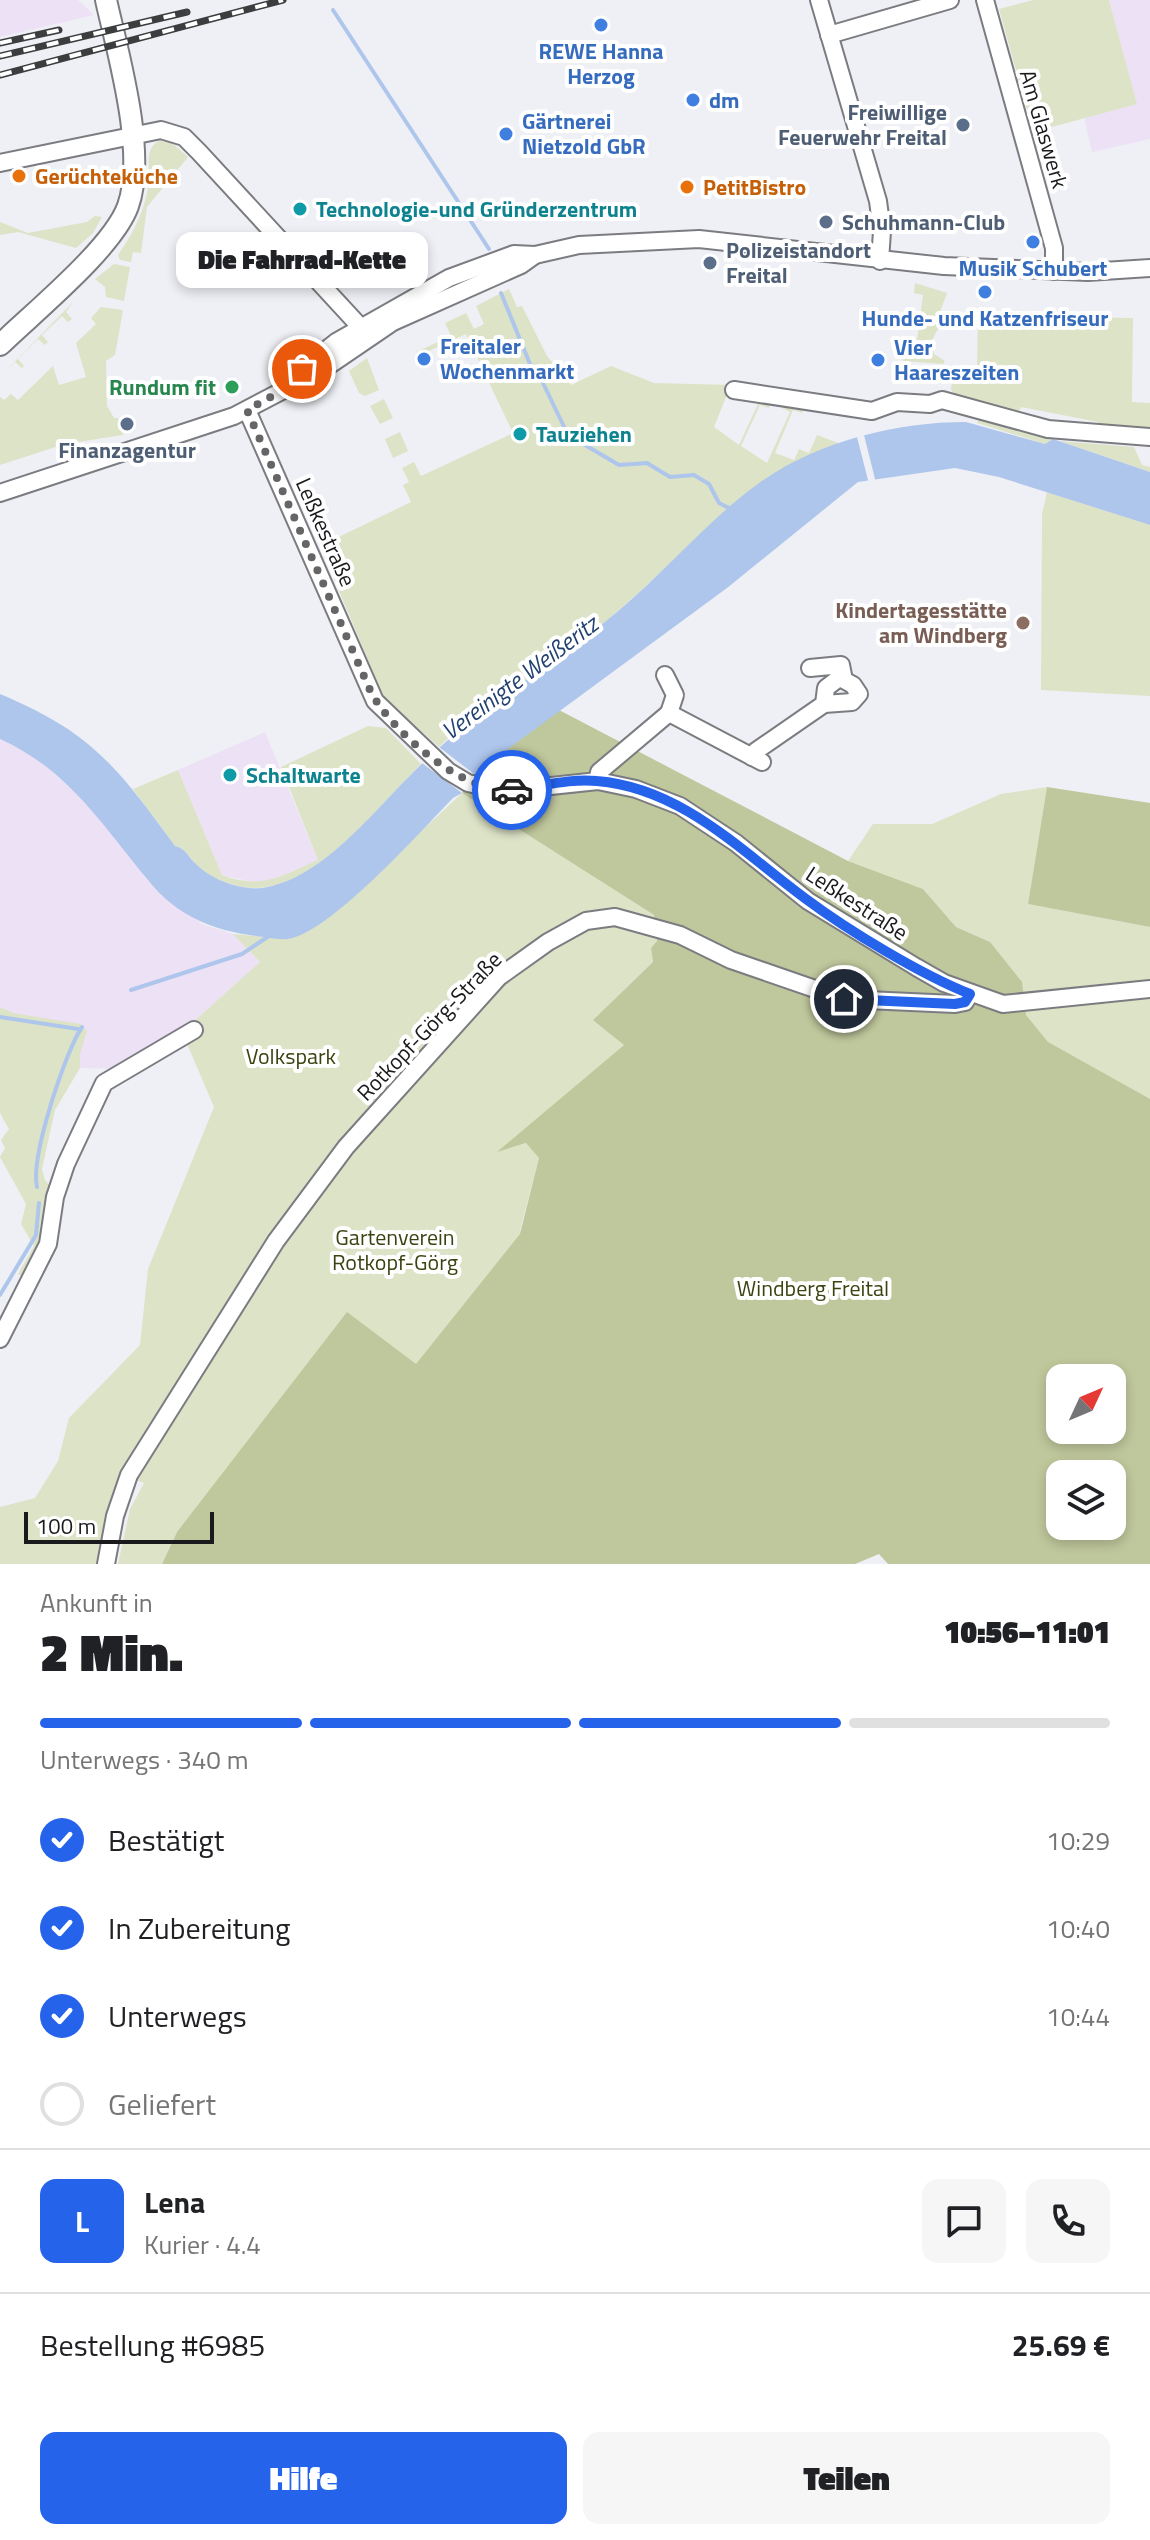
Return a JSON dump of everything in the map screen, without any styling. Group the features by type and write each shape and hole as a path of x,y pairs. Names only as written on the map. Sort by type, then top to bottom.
{"main road":[{"path":"0,345 100,246 121,219 133,179 131,135 124,78 106,0"}],"street":[{"path":"819,0 880,210 880,261"},
{"path":"829,35 950,0"},
{"name":"Am Glaswerk","path":"985,0 1054,248 1054,271"},
{"path":"0,163 162,130 184,137 365,331"},
{"path":"0,493 211,426 324,369 365,331 535,255 592,243 671,238 746,242 880,261 1054,271 1150,268"},
{"path":"734,390 872,411 897,402 951,401 1048,429 1150,437"},
{"name":"Leßkestraße","path":"247,410 375,701 430,755 468,783 504,791 598,781 636,789 680,806 736,843 808,901 944,983 970,994"},
{"path":"810,668 819,670 828,665 841,665 843,675 826,688 824,704"},
{"path":"598,781 599,772 669,713 675,695 665,675"},
{"path":"669,713 757,760 756,751 824,704 852,702 859,694 853,685 840,678"},
{"name":"Rotkopf-Görg-Straße","path":"106,1564 115,1516 129,1475 276,1241 346,1147 499,977 548,942 586,921 615,917 680,935 731,960 844,999 955,1004 965,1002 970,994 1003,1004 1150,989"},
{"path":"0,1339 48,1244 55,1197 66,1164 104,1083 194,1030"}],"shaded area":[{"path":"0,0 78,0 94,15 0,37"},
{"path":"1109,0 1150,0 1150,139 1092,152 1084,117 1137,104"},
{"path":"265,732 318,860 262,884 222,875 178,770"},
{"path":"0,739 21,748 51,770 95,810 149,882 202,924 233,934 260,962 182,1032 118,1069 80,1068 80,1054 0,1024"}],"green space":[{"path":"1033,0 1109,0 1137,104 1033,132 999,9"},
{"path":"159,141 171,142 188,157 147,207 141,253 133,252 131,262 120,260 118,255 142,210 149,180 151,148"},
{"path":"95,216 102,217 93,233 76,248 18,232 0,235 0,222 28,233 87,222"},
{"path":"114,264 130,267 124,301 106,297 105,287 95,279"},
{"path":"915,283 947,293 940,312 944,318 932,340 934,354 945,361 943,364 903,361 905,353 915,354 923,295 914,293"},
{"path":"509,289 517,307 522,306 547,356 571,385 611,366 654,383 731,385 714,427 739,445 758,404 749,400 770,402 769,408 760,405 741,446 767,463 790,412 782,408 783,405 804,407 802,413 793,410 775,453 794,460 799,449 809,453 817,435 841,444 775,475 748,495 601,626 462,725 439,747 384,698 320,546 411,502 403,485 409,482 402,468 414,462 421,476 513,433 466,334 418,356 416,352 451,336 445,323 466,313 474,329 484,324 476,306"},
{"path":"74,301 66,312 72,319 68,322 62,316 42,335 48,342 45,345 38,339 18,359 24,366 22,368 15,362 0,377"},
{"path":"101,307 123,310 115,355 106,361 107,406 114,418 118,418 123,435 65,444 0,465 0,397 4,400 11,394 18,400 53,366 59,385 86,377 76,343 96,324 91,318"},
{"path":"978,315 1035,316 1035,321 1064,321 1064,317 1133,318 1132,402 1150,403 1150,429 1098,429 1098,422 1021,407 1018,414 954,394 951,389 954,369 977,369"},
{"path":"367,358 379,390 365,396 359,393 349,371"},
{"path":"384,399 393,418 380,424 370,406"},
{"path":"979,418 1053,439 1045,444 977,423"},
{"path":"400,432 408,451 393,458 385,439"},
{"path":"1059,441 1134,447 1142,465 1150,467 1150,472"},
{"path":"1047,492 1150,525 1150,696 1041,690 1042,514"},
{"name":"Windberg Freital","path":"559,710 848,861 923,889 956,927 990,942 1022,982 1026,1015 1048,1042 1150,1099 1150,1564 888,1564 879,1554 855,1564 162,1564 177,1532 347,1312 416,1364 520,1234 539,1158 526,1143 497,1152 624,1045 593,1020 653,962 651,948 657,941 654,915 462,793 474,774"},
{"path":"368,726 386,728 421,764 361,827 313,868 287,881 261,888 234,885 197,866 183,850 175,846 133,789 178,770 222,875 249,881 271,879 318,860 281,767"},
{"path":"1047,787 1028,904 1150,927 1150,1564 895,1537 840,1564 213,1564 177,1532 162,1564 118,1564 130,1509 144,1483 124,1475 105,1526 99,1564 0,1564 0,1507 35,1498 58,1461 69,1418 140,1345 148,1269 214,1107 182,1032 260,962 233,934 289,939 333,914 462,793 654,915 657,941 651,948 653,962 594,1019 624,1045 499,1151 527,1143 539,1158 520,1231 990,942 956,927 923,889 848,861 873,824 932,824 1001,794"},
{"path":"1047,787 1150,803 1150,927 1028,904"},
{"path":"0,1007 13,1013 81,1024 87,1031 80,1054 80,1068 55,1110 42,1169 45,1180 53,1189 46,1244 26,1279 18,1274 34,1246 21,1224 26,1204 0,1157 5,1148 1,1140 9,1129 0,1113"}],"water":[{"path":"966,422 1045,444 1053,439 1150,472 1150,525 999,477 955,468 858,482 727,588 474,774 462,793 453,798 375,878 327,919 306,933 288,939 247,935 215,927 172,904 148,880 83,800 46,766 0,739 0,694 58,723 101,755 119,773 175,846 185,851 210,875 235,886 253,888 286,882 330,855 448,740 617,612 755,486 803,457 829,446 911,426"}],"pier":[{"path":"864,435 876,483 869,484 857,437"},
{"path":"439,747 474,774 462,793 422,763"}],"waterway":[{"path":"333,10 489,249"},
{"path":"501,293 530,364 542,381 568,435 619,465 647,463 670,477 694,475 709,484 719,503 733,510"},
{"path":"131,990 242,954 269,936"},
{"path":"0,1017 78,1029"},
{"path":"37,1187 39,1153 51,1104 67,1057 82,1027"},
{"path":"0,1295 36,1235 39,1203"}],"railway":[{"path":"0,75 283,0"},
{"path":"0,56 187,12"},
{"path":"0,43 59,30"}],"way so far":[{"path":"302,369 285,389 247,410 280,479 375,701 448,771 468,783 512,790"}],"place":[{"name":"REWE Hanna Herzog","path":"601,25"},
{"name":"dm","path":"693,100"},
{"name":"Freiwillige Feuerwehr Freital","path":"963,125"},
{"name":"Gärtnerei Nietzold GbR","path":"506,134"},
{"name":"Gerüchteküche","path":"19,176"},
{"name":"PetitBistro","path":"687,187"},
{"name":"Technologie-und Gründerzentrum","path":"300,209"},
{"name":"Schuhmann-Club","path":"826,222"},
{"name":"Musik Schubert","path":"1033,242"},
{"name":"Polizeistandort Freital","path":"710,263"},
{"name":"Hunde- und Katzenfriseur","path":"985,292"},
{"name":"Freitaler Wochenmarkt","path":"424,359"},
{"name":"Vier Haareszeiten","path":"878,360"},
{"name":"Die Fahrrad-Kette","path":"302,369"},
{"name":"Rundum fit","path":"232,387"},
{"name":"Finanzagentur","path":"127,424"},
{"name":"Tauziehen","path":"520,434"},
{"name":"Kindertagesstätte am Windberg","path":"1023,623"},
{"name":"Schaltwarte","path":"230,775"}],"route":[{"path":"512,790 569,781 598,781 636,789 680,806 736,843 808,901 930,975 970,994 965,1002 955,1004 844,999"}],"water label":[{"name":"Vereinigte Weißeritz","path":"520,678"}],"park label":[{"name":"Volkspark","path":"291,1056"},
{"name":"Gartenverein Rotkopf-Görg","path":"395,1250"}]}
